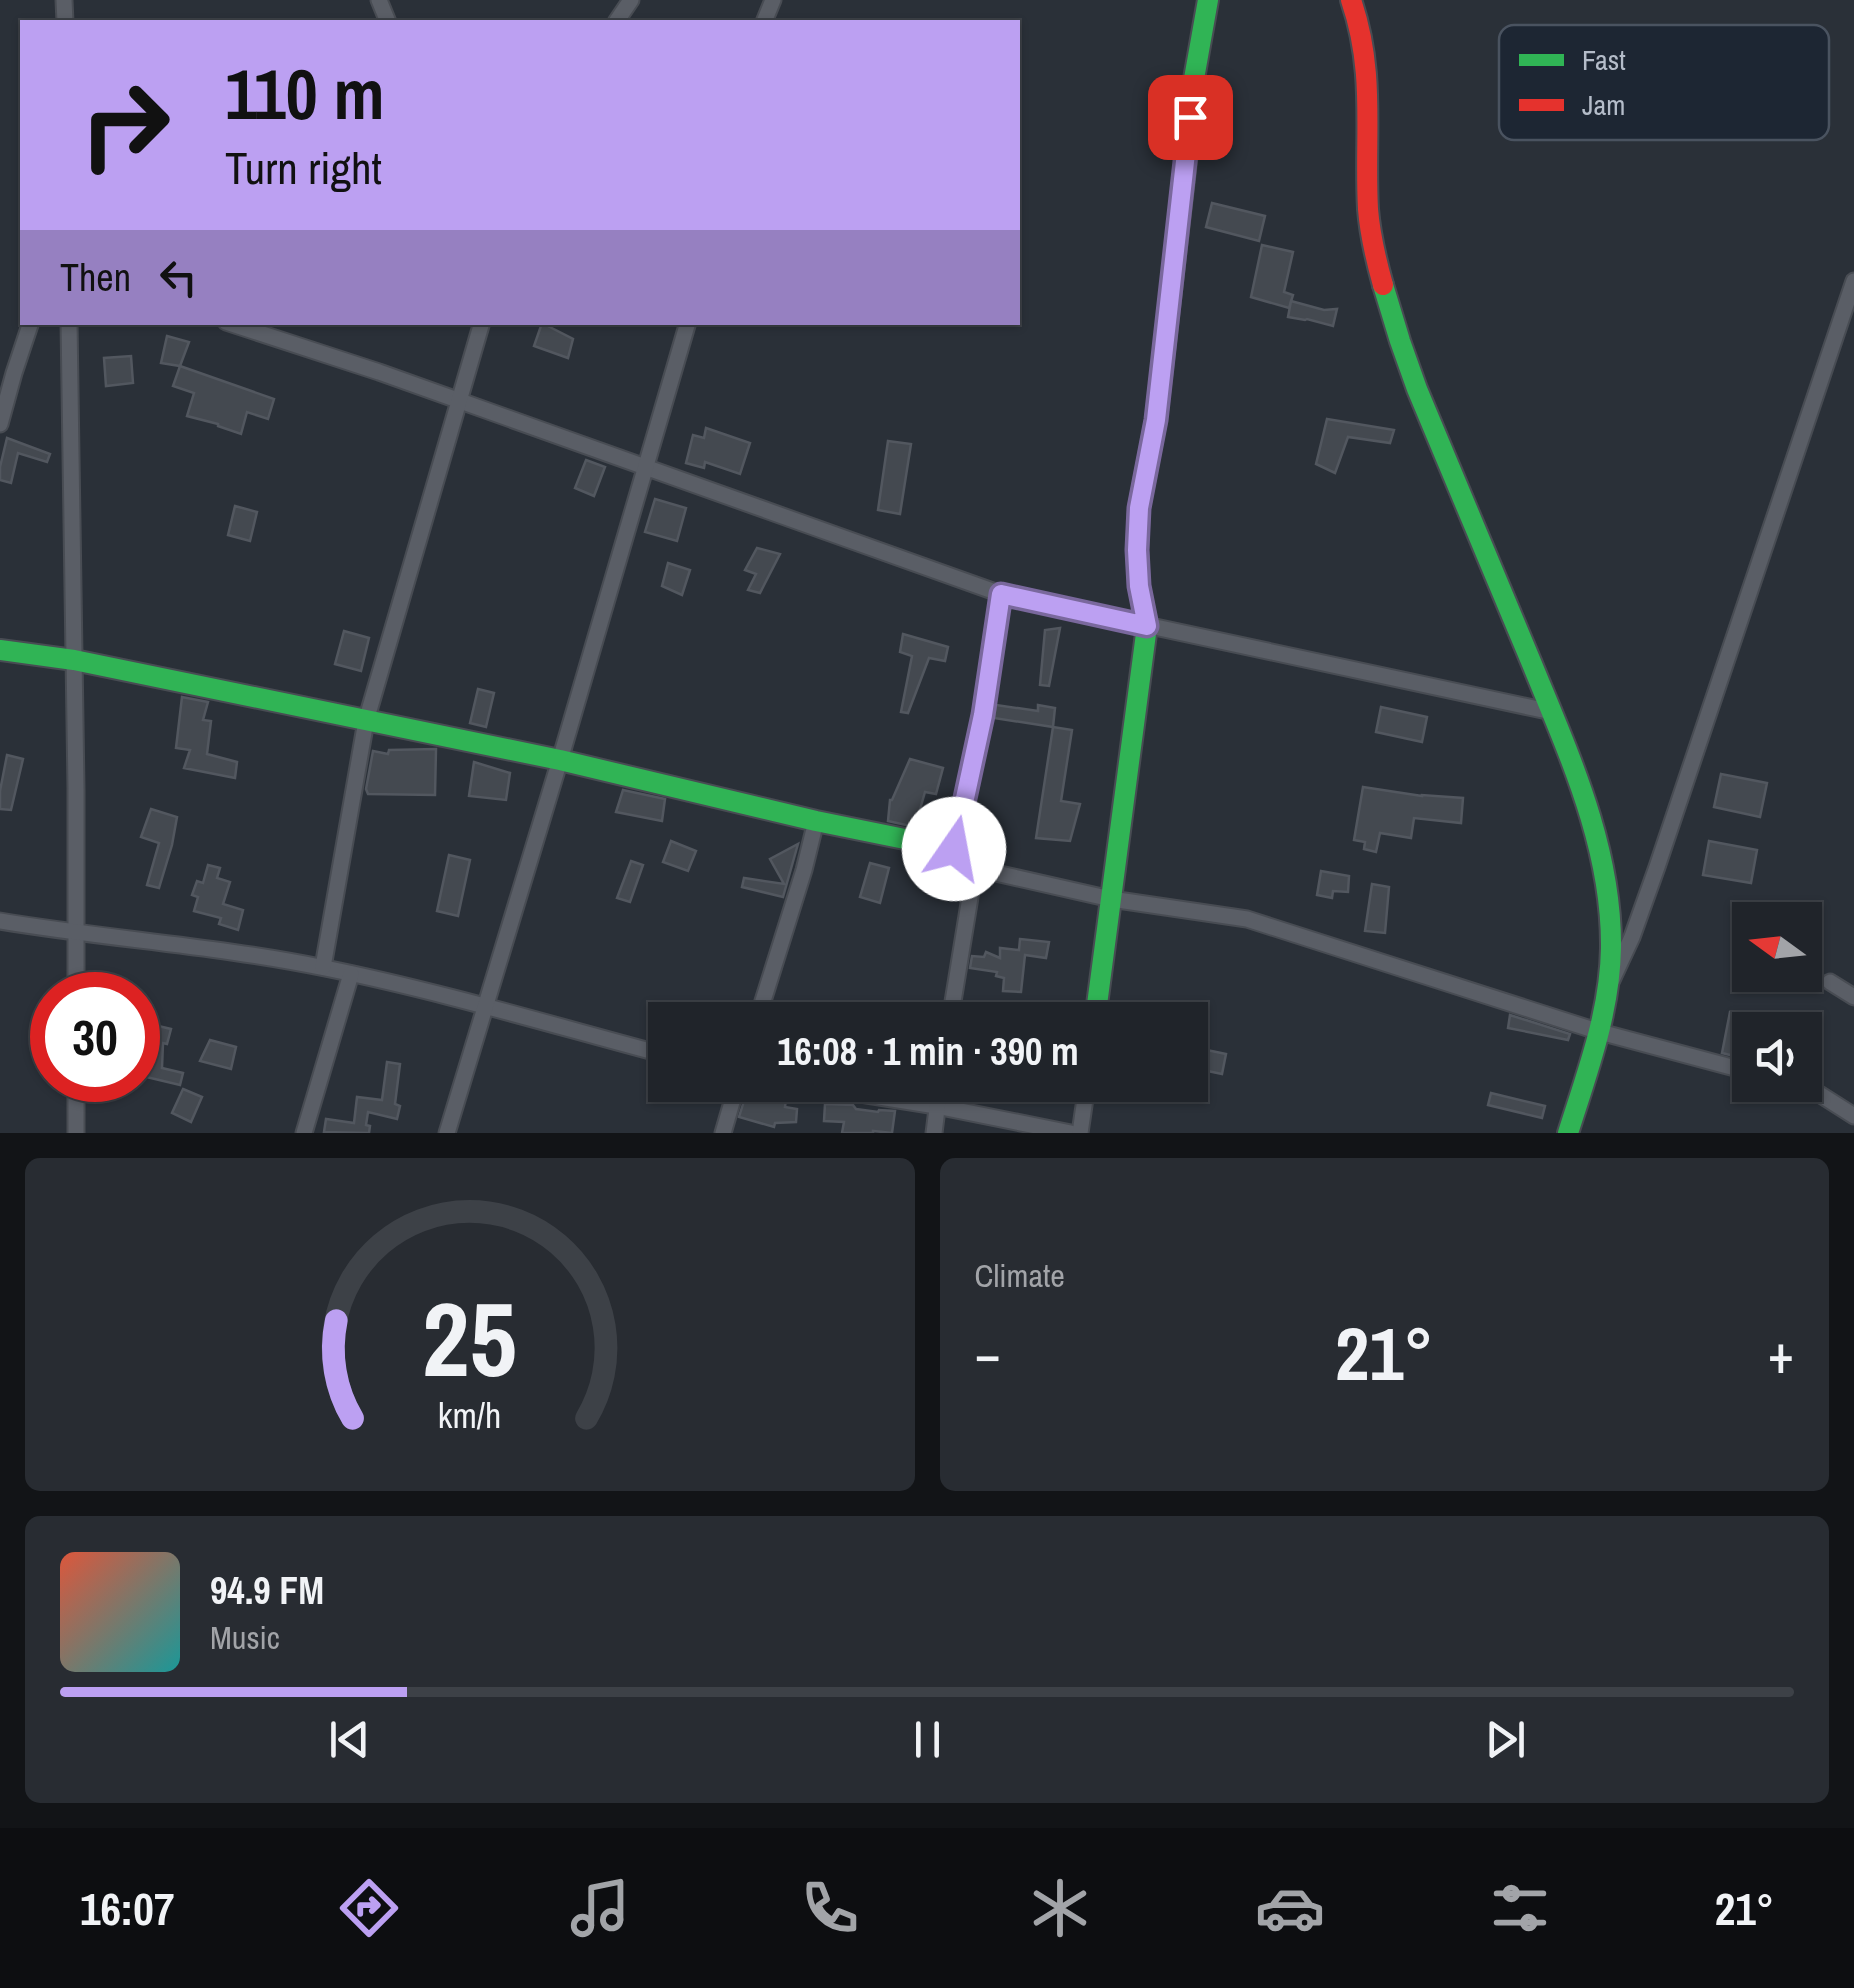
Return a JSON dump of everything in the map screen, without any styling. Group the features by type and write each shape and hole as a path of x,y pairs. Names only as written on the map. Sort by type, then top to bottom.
{"street":[{"path":"1097,1002 1147,626 1139,586 1139,508 1156,420 1192,90 1208,0"},
{"path":"1351,0 1358,16 1369,82 1368,208 1398,341 1552,712 1591,813 1608,883 1611,952 1600,1032 1568,1133"},
{"path":"1606,992 1632,937 1854,281"},
{"path":"0,424 31,325"},
{"path":"69,325 76,972"},
{"path":"235,325 379,372 1001,594 1552,712"},
{"path":"323,967 366,720 481,325"},
{"path":"447,1133 687,325"},
{"path":"954,849 983,715 1001,594"},
{"path":"0,650 74,660 560,760 816,821 954,849 969,867 972,885 953,1002"},
{"path":"763,1002 816,821"},
{"path":"969,867 1110,898 1247,919 1600,1032 1732,1067"},
{"path":"0,920 75,934 323,967 648,1050"},
{"path":"304,1133 351,974"},
{"path":"1830,982 1854,997"},
{"path":"1822,1096 1854,1116"},
{"path":"76,1102 76,1133"},
{"path":"723,1133 732,1102"},
{"path":"911,1102 1071,1133"},
{"path":"934,1133 937,1102"},
{"path":"1080,1133 1084,1102"}],"building":[{"path":"1212,203 1265,216 1259,241 1206,227"},
{"path":"1262,245 1293,252 1284,292 1293,295 1289,308 1251,297"},
{"path":"1291,301 1324,310 1337,309 1333,326 1288,317"},
{"path":"541,325 573,339 568,358 534,346"},
{"path":"167,336 189,342 180,366 161,363"},
{"path":"131,356 133,383 106,386 104,358"},
{"path":"180,366 274,399 268,419 247,412 241,434 187,416 194,393 173,386"},
{"path":"1327,419 1394,430 1390,443 1348,437 1335,473 1316,464"},
{"path":"706,428 750,443 740,474 705,462 704,468 686,463 693,435 704,438"},
{"path":"7,438 50,454 47,462 18,453 11,483 0,480"},
{"path":"888,441 911,444 900,514 878,510"},
{"path":"586,460 605,467 594,496 575,488"},
{"path":"655,499 686,508 677,541 645,532"},
{"path":"235,506 257,512 250,541 228,535"},
{"path":"757,548 780,554 760,593 748,590 756,574 745,570"},
{"path":"668,563 690,570 682,595 662,586"},
{"path":"1060,628 1049,686 1040,685 1045,630"},
{"path":"344,631 369,638 361,671 335,664"},
{"path":"903,634 948,647 945,661 929,658 908,713 901,712 912,656 900,652"},
{"path":"478,689 494,693 486,727 470,723"},
{"path":"182,697 208,702 203,720 211,721 207,754 237,762 235,778 184,768 190,750 176,748"},
{"path":"996,705 1038,711 1038,705 1055,708 1053,727 994,718"},
{"path":"1381,707 1427,717 1422,742 1376,732"},
{"path":"1053,727 1072,730 1061,801 1080,804 1070,841 1036,838"},
{"path":"436,749 435,795 368,794 373,751 388,754 389,750"},
{"path":"7,755 23,759 11,810 0,809"},
{"path":"910,759 943,768 936,794 925,792 915,827 888,821 890,800"},
{"path":"474,762 510,773 506,800 469,796"},
{"path":"1721,774 1767,783 1760,817 1714,807"},
{"path":"1363,787 1463,798 1461,823 1414,818 1411,838 1380,833 1376,852 1364,849 1365,842 1354,840"},
{"path":"623,790 665,799 662,821 616,812"},
{"path":"151,809 177,817 159,888 147,885 159,843 141,837"},
{"path":"671,841 696,851 688,871 663,862"},
{"path":"1709,841 1757,850 1751,883 1703,875"},
{"path":"798,844 783,897 742,887 744,878 784,884 770,859"},
{"path":"449,855 470,860 458,916 437,911"},
{"path":"631,861 643,865 630,902 617,898"},
{"path":"870,863 889,868 880,903 860,897"},
{"path":"208,865 220,868 217,878 230,882 223,904 243,910 238,930 219,924 221,918 194,911 198,897 192,895 197,881 203,883"},
{"path":"1321,871 1349,876 1348,892 1333,891 1332,898 1317,895"},
{"path":"1372,884 1389,887 1385,933 1365,931"},
{"path":"1020,939 1049,942 1046,958 1025,955 1021,992 1003,991 1004,978 996,976 997,972 970,968 972,956 984,957 986,952 1000,958 1000,948 1019,950"},
{"path":"1730,1012 1732,1012 1732,1056 1722,1053"},
{"path":"1510,1015 1570,1034 1568,1040 1508,1028"},
{"path":"160,1026 171,1029 167,1044 163,1043 162,1068 183,1073 180,1085 160,1080"},
{"path":"210,1040 236,1047 231,1069 200,1061"},
{"path":"1208,1050 1226,1054 1222,1074 1208,1071"},
{"path":"387,1062 400,1064 397,1119 368,1112 369,1133 324,1132 326,1119 354,1123 357,1097 382,1100"},
{"path":"183,1089 202,1097 191,1122 172,1113"},
{"path":"1491,1093 1545,1106 1542,1118 1488,1105"},
{"path":"744,1102 786,1102 785,1107 797,1109 796,1122 775,1123 774,1127 739,1117"},
{"path":"825,1104 895,1111 892,1133 842,1133 844,1122 824,1121"}],"traffic: fast":[{"path":"1097,1002 1147,626 1139,586 1139,508 1156,420 1192,90 1208,0"},
{"path":"1383,285 1417,389 1574,767 1604,874 1611,948 1607,995 1568,1133"},
{"path":"0,650 74,660 560,760 816,821 954,849"}],"traffic: jam":[{"path":"1351,0 1364,53 1368,209 1383,285"}],"route":[{"path":"954,849 983,715 1001,594 1147,626 1139,586 1139,508 1156,420 1190,117"}]}
